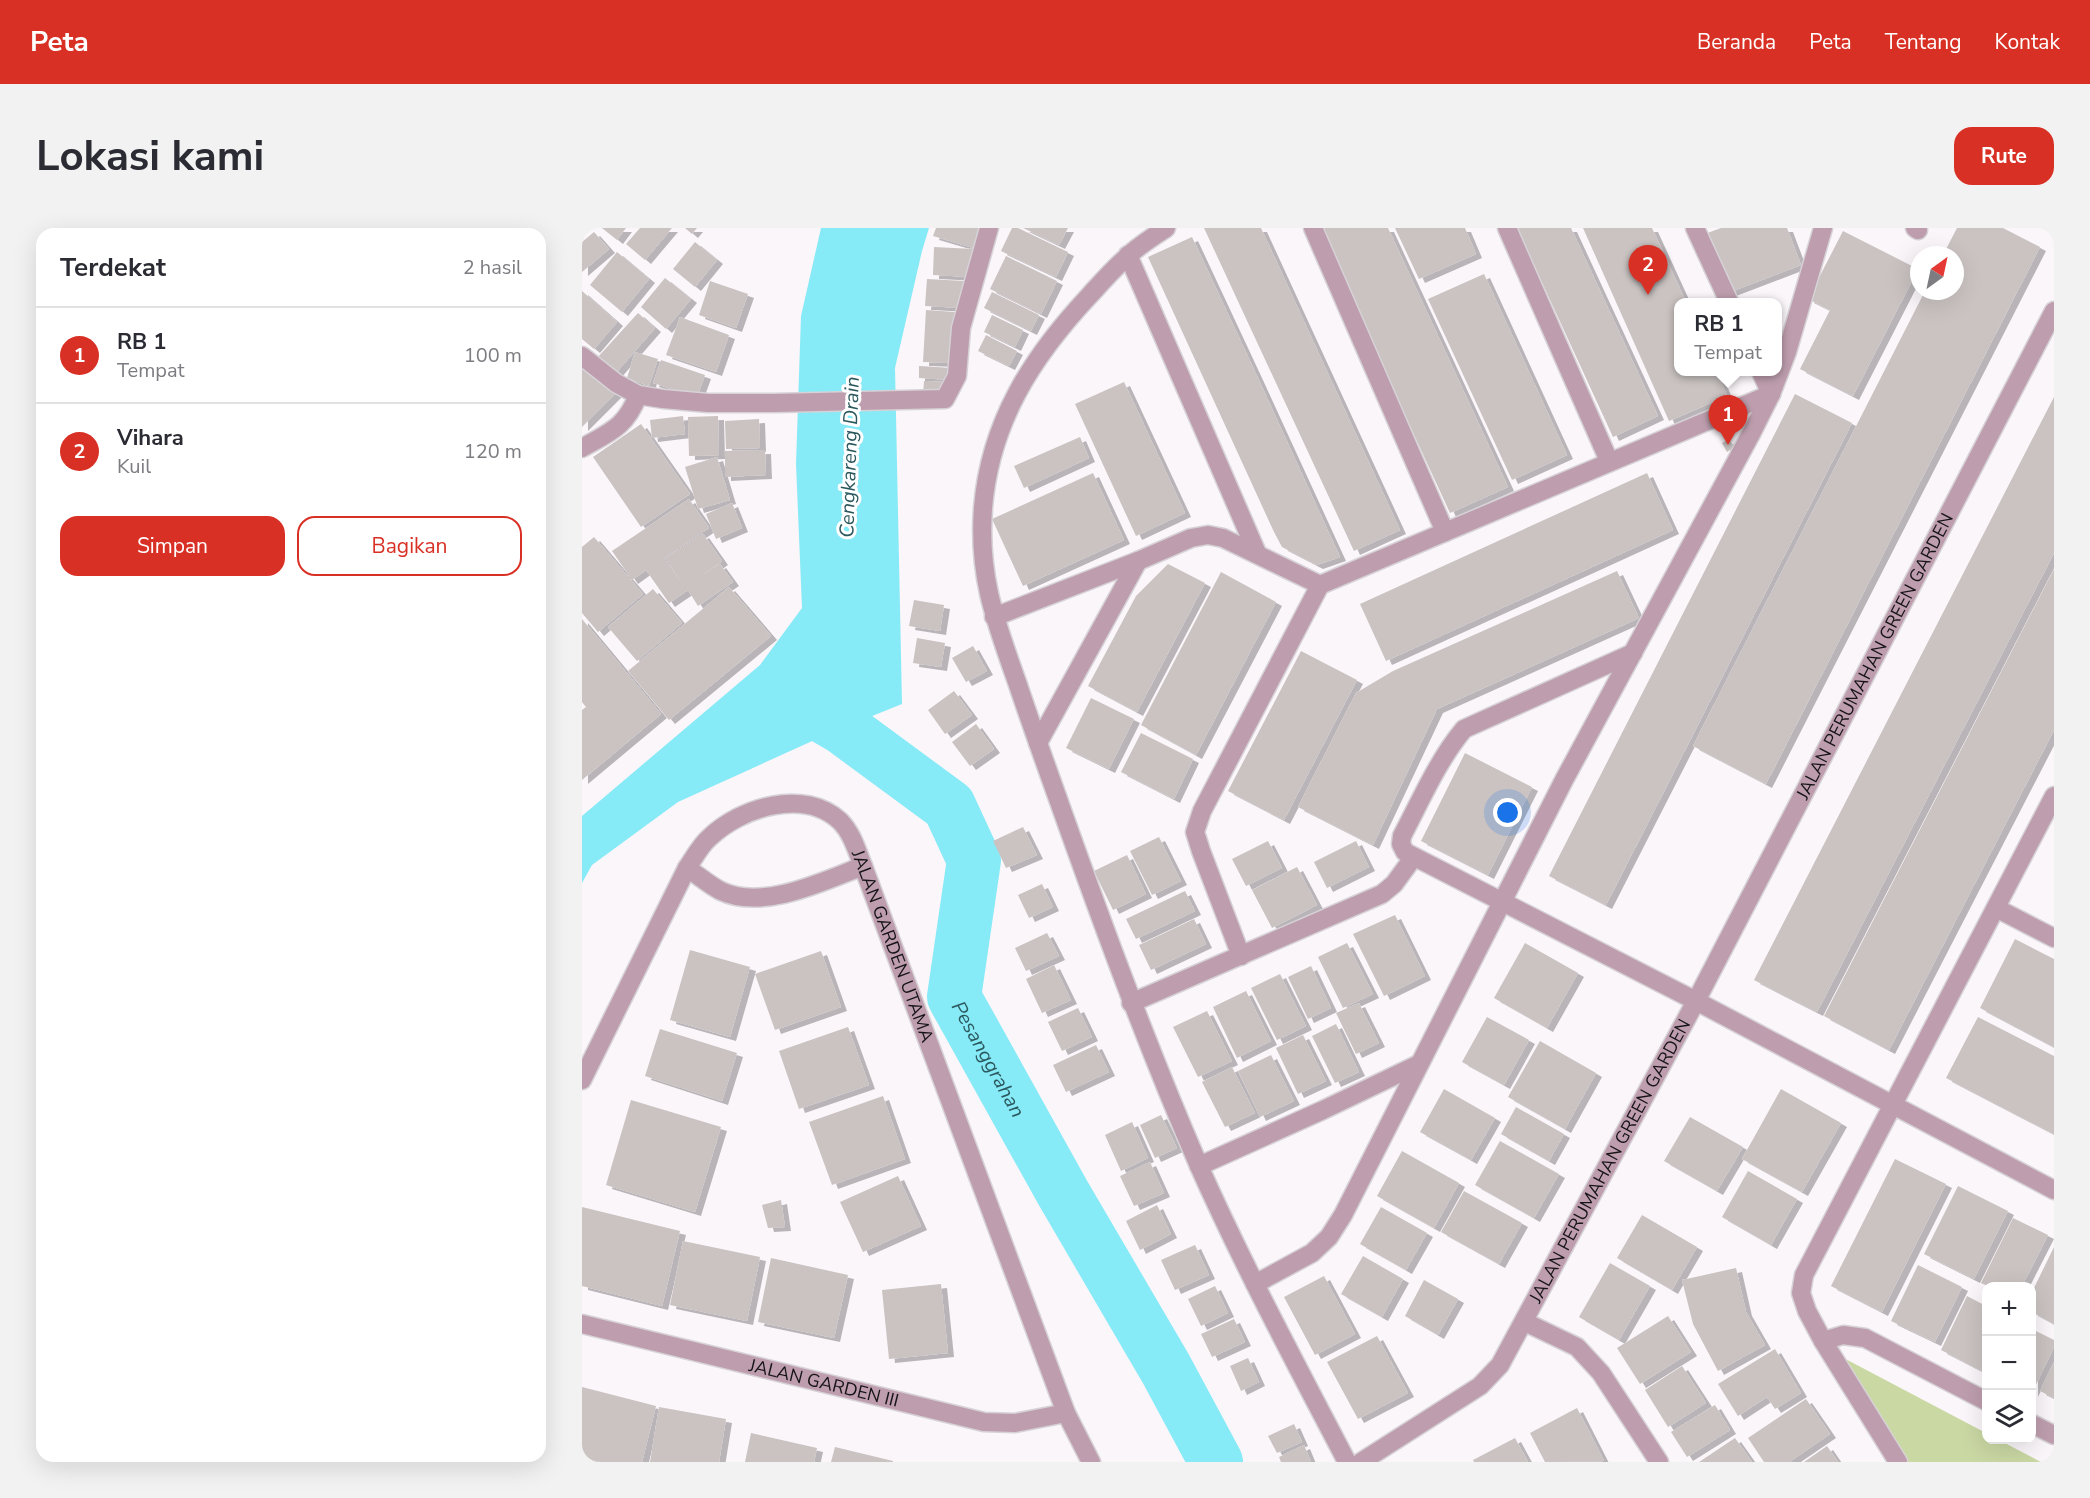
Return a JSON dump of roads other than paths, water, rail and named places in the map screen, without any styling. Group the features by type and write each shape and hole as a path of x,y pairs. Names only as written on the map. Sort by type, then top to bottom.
{"street":[{"path":"582,356 616,383 638,395 663,399 708,403 775,403 945,399 957,376 961,328 989,228"},
{"path":"1166,228 1128,255 1058,329 1026,374 1005,416 992,457 983,505 982,551 987,591 1038,743 1131,1003 1199,1166 1255,1284 1347,1462"},
{"path":"1313,228 1445,532"},
{"path":"1508,228 1609,461"},
{"path":"1695,228 1727,298"},
{"path":"1782,365 1823,228"},
{"path":"1128,255 1257,554"},
{"name":"JALAN PERUMAHAN GREEN GARDEN","path":"1361,1462 1485,1382 1500,1365 1696,1001 2054,311"},
{"path":"1763,376 1771,394"},
{"path":"1255,1284 1312,1253 1329,1237 1343,1215 1564,780 1752,434 1778,376"},
{"path":"1241,956 1195,832 1202,811 1320,585 1771,394"},
{"path":"582,448 621,425 633,410 638,395"},
{"path":"994,617 1191,538 1208,535 1223,538 1289,572 1320,585"},
{"path":"1038,743 1138,561"},
{"path":"1131,1003 1382,894 1399,879 1413,858 1405,852 1401,844 1402,836 1442,760 1464,729 1633,653"},
{"path":"1898,1462 1823,1341 1802,1293 1804,1275 2054,796"},
{"name":"JALAN GARDEN UTAMA","path":"582,1080 687,868 707,839 723,826 768,807 803,803 824,810 839,821 848,831 864,866 1066,1413 1091,1462"},
{"name":"JALAN PERUMAHAN GREEN GARDEN","path":"1413,858 1696,1001 2054,1190"},
{"path":"687,868 722,891 739,896 761,897 796,891 864,866"},
{"path":"1995,908 2054,939"},
{"path":"1199,1166 1419,1064"},
{"name":"JALAN PERUMAHAN GREEN GARDEN","path":"1525,1322 1577,1347 1601,1373 1659,1462"},
{"name":"JALAN GARDEN III","path":"582,1324 984,1422 1015,1423 1066,1413"},
{"path":"1823,1341 1843,1335 1865,1338 1982,1399"},
{"path":"2036,1426 2054,1435"}],"water":[{"name":"Cengkareng Drain","path":"821,228 929,228 895,368 902,704 830,733 678,802 592,865 582,883 582,816 760,665 802,608 796,464 801,316"}],"waterway":[{"name":"Pesanggrahan","path":"790,697 843,728 949,806 974,860 954,997 1063,1193 1166,1369 1216,1462"}],"place":[{"name":"Vihara","path":"1648,295"},
{"name":"RB 1","path":"1728,445"}]}
